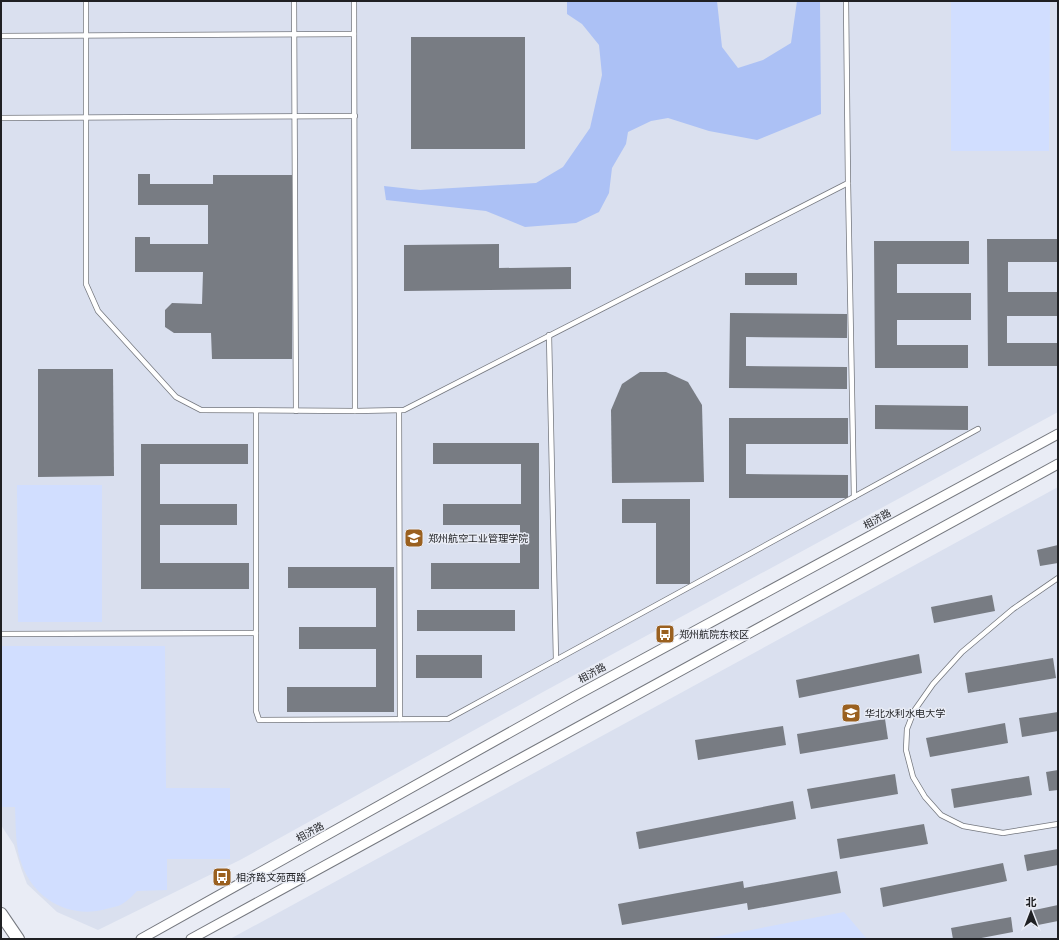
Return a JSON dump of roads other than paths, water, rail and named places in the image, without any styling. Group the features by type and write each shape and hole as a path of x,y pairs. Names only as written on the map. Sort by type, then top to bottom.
{"main road":[{"path":"1,914 18,939"}],"street":[{"name":"相济路","path":"141,939 575,696 1058,434"},
{"path":"191,939 1058,464"}],"lane":[{"path":"86,1 86,284 98,311 176,397 201,410 404,410 848,183"},
{"path":"294,1 296,411"},
{"path":"354,1 355,411"},
{"path":"846,1 854,497"},
{"path":"1,36 354,34"},
{"path":"1,118 355,116"},
{"path":"549,335 556,660"},
{"path":"256,411 256,711 258,720 448,719 978,429"},
{"path":"399,411 400,719"},
{"path":"1058,578 1013,609 957,657 914,711 907,729 906,750 913,777 925,797 941,815 963,826 1003,833 1058,824"},
{"path":"1,634 256,633"}],"place":[{"name":"郑州航空工业管理学院","path":"414,538"},
{"name":"郑州航院东校区","path":"665,634"},
{"name":"华北水利水电大学","path":"851,713"},
{"name":"相济路文苑西路","path":"222,877"}]}
